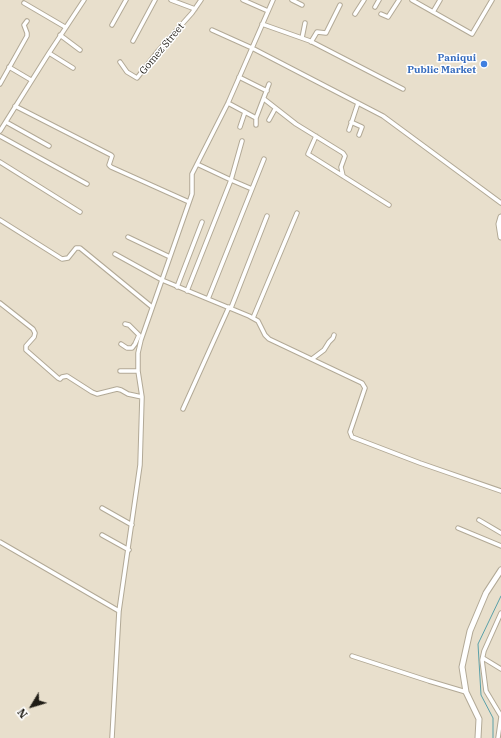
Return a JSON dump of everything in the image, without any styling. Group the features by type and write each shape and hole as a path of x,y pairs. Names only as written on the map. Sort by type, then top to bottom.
{"street":[{"path":"0,131 31,80 84,0"},
{"path":"112,25 126,0"},
{"path":"133,41 155,0"},
{"path":"171,0 195,9"},
{"name":"Gomez Street","path":"120,62 127,72 137,78 201,0"},
{"path":"243,0 268,11"},
{"path":"120,344 127,348 132,348 140,336 162,280 192,194 192,174 228,103 273,0"},
{"path":"292,0 302,5"},
{"path":"355,14 364,0"},
{"path":"375,7 379,0"},
{"path":"381,14 388,17 399,0"},
{"path":"412,0 472,34 492,0"},
{"path":"433,12 440,0"},
{"path":"24,3 65,27"},
{"path":"311,42 317,32 326,33 340,4"},
{"path":"0,84 28,35 24,25 26,21"},
{"path":"302,38 305,23"},
{"path":"262,24 311,42 402,89"},
{"path":"212,30 252,48 382,116 501,202"},
{"path":"60,35 80,50"},
{"path":"49,52 73,68"},
{"path":"9,67 31,80"},
{"path":"239,77 267,91"},
{"path":"256,125 256,118 270,84"},
{"path":"264,99 275,109 343,153 345,156 341,167 343,176"},
{"path":"228,103 256,118"},
{"path":"349,130 358,103"},
{"path":"15,106 111,155 112,158 109,165 111,167 189,202"},
{"path":"269,120 275,109"},
{"path":"240,127 245,112"},
{"path":"6,122 49,146"},
{"path":"351,122 362,127 359,135"},
{"path":"0,136 87,184"},
{"path":"316,136 308,154 389,205"},
{"path":"187,291 231,180 242,141"},
{"path":"208,299 264,159"},
{"path":"0,162 80,212"},
{"path":"197,164 252,189"},
{"path":"253,318 297,212"},
{"path":"183,410 230,307 267,216"},
{"path":"501,217 501,237"},
{"path":"0,220 62,259 68,258 76,248 80,248 152,307"},
{"path":"177,287 202,222"},
{"path":"128,237 170,257"},
{"path":"115,254 177,287 230,307 253,318 261,324 266,337 364,385 365,388 350,432 352,436 420,463 501,491"},
{"path":"0,304 33,329 35,333 34,337 26,346 26,350 58,378 60,379 67,376 97,394 117,389 128,394 142,397"},
{"path":"125,324 130,326 140,336"},
{"path":"312,359 322,352 334,335"},
{"path":"112,738 117,639 140,459 142,397 138,371 138,353 140,336"},
{"path":"120,371 138,371"},
{"path":"102,508 132,525"},
{"path":"479,520 501,533"},
{"path":"458,528 501,546"},
{"path":"102,535 129,550"},
{"path":"0,542 120,611"},
{"path":"478,738 479,719 466,692 462,667 470,631 486,593 501,570"},
{"path":"498,738 501,717 486,691 482,658 501,613"},
{"path":"352,656 429,682 466,692"},
{"path":"482,658 501,669"}],"waterway":[{"path":"493,738 493,718 481,695 478,644 501,596"}],"place":[{"name":"Paniqui Public Market","path":"484,64"}]}
